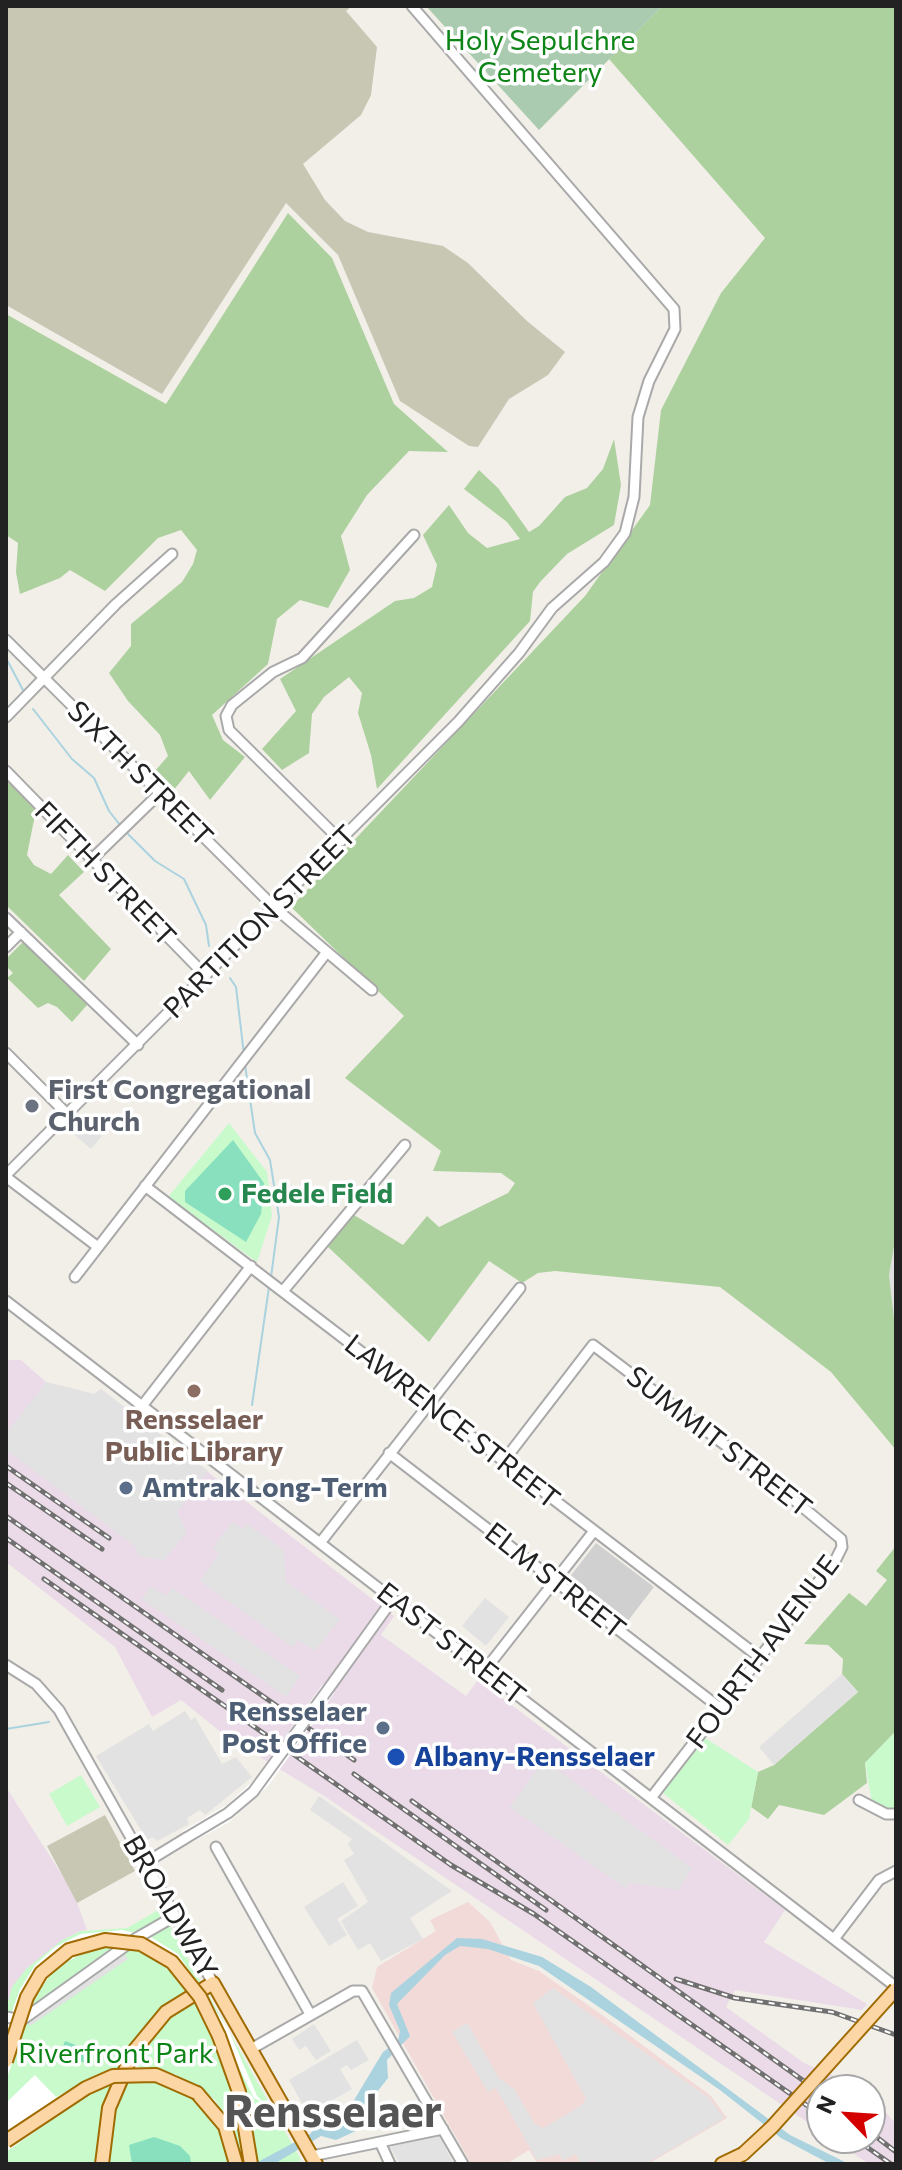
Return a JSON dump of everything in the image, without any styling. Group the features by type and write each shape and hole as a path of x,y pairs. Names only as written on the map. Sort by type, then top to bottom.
{"main road":[{"path":"6,2061 30,1991 52,1962 69,1950 97,1941 119,1939 148,1946 182,1972 213,2023 239,2092 251,2164"},
{"name":"BROADWAY","path":"213,1983 313,2158"},
{"path":"102,2164 109,2108 129,2059 166,2012 213,1983"},
{"path":"722,2164 743,2154 772,2127 896,1988"},
{"path":"6,2141 100,2081 120,2075 149,2074 184,2085 208,2102 228,2133 236,2164"}],"street":[{"name":"PARTITION STREET","path":"6,1176 458,722 509,664 552,608 604,562 625,533 634,497 638,417 649,381 677,320 664,295 412,6"},
{"path":"341,841 229,730 226,716 232,705 273,672 302,658 414,535"},
{"path":"6,717 172,554"},
{"name":"SIXTH STREET","path":"6,640 275,908 372,990"},
{"name":"FIFTH STREET","path":"6,771 90,861 206,976"},
{"path":"90,861 160,793"},
{"path":"6,918 138,1045"},
{"path":"6,947 21,932"},
{"path":"75,1277 327,952"},
{"path":"6,1053 67,1114"},
{"path":"280,1289 405,1145"},
{"path":"6,1176 98,1247"},
{"name":"LAWRENCE STREET","path":"145,1186 759,1657"},
{"path":"142,1406 251,1266"},
{"path":"320,1543 520,1288"},
{"name":"EAST STREET","path":"6,1301 896,1988"},
{"name":"SUMMIT STREET","path":"503,1462 593,1345 758,1470 843,1543"},
{"name":"ELM STREET","path":"389,1453 720,1708"},
{"path":"485,1670 594,1531"},
{"name":"FOURTH AVENUE","path":"651,1798 836,1559 843,1543"},
{"path":"145,1863 228,1813 253,1792 393,1599"},
{"name":"BROADWAY","path":"6,1665 36,1684 59,1710 213,1983"},
{"path":"859,1800 886,1814 896,1814"},
{"path":"216,1847 310,2014"},
{"path":"834,1939 879,1880 896,1871"},
{"path":"6,2017 22,2020 135,1939 175,1916"},
{"path":"251,2049 353,1991 362,1991 463,2164"},
{"path":"313,2158 443,2129"},
{"path":"380,2142 390,2164"}],"shaded area":[{"path":"6,6 352,6 346,11 377,47 371,95 361,115 303,164 325,200 345,221 368,232 443,246 468,263 527,321 565,352 548,375 509,399 478,447 469,446 400,401 338,255 286,203 162,394 6,305"},
{"path":"82,1118 102,1136 91,1149 70,1131"},
{"path":"896,1235 896,1336 889,1275"},
{"path":"6,1360 21,1360 46,1382 94,1394 101,1389 394,1616 381,1635 466,1696 478,1680 785,1910 764,1942 867,2004 862,2010 735,1990 726,2007 804,2063 829,2074 806,2074 806,2121 324,1796 227,1737 181,1700 152,1717 115,1647 6,1562"},
{"name":"Amtrak Long-Term","path":"46,1382 94,1394 101,1389 208,1471 177,1512 187,1532 164,1560 138,1556 136,1547 6,1450 6,1434"},
{"name":"Amtrak Long-Term","path":"232,1522 243,1529 247,1524 284,1550 286,1582 340,1619 315,1651 298,1640 293,1647 200,1581 219,1553 213,1548"},
{"path":"596,1543 654,1587 627,1622 569,1578"},
{"path":"151,1586 166,1596 172,1588 300,1676 286,1697 142,1599"},
{"path":"485,1598 509,1617 486,1646 462,1626"},
{"path":"842,1674 858,1692 774,1765 759,1747"},
{"path":"185,1711 191,1720 195,1717 222,1764 236,1757 252,1777 205,1815 200,1810 187,1818 189,1824 157,1841 153,1837 147,1840 96,1756 149,1724 153,1731"},
{"path":"539,1766 559,1771 692,1868 679,1890 630,1883 625,1888 510,1807"},
{"path":"6,1787 74,1894 87,1930 81,1931 12,1987 6,2010"},
{"path":"319,1796 452,1891 410,1918 423,1939 381,1961 370,1943 358,1950 341,1921 368,1902 344,1860 354,1854 348,1844 352,1839 310,1810"},
{"path":"105,1815 135,1871 77,1903 47,1846"},
{"path":"343,1882 358,1906 337,1919 347,1935 329,1946 304,1907"},
{"path":"468,1902 490,1922 511,1960 539,1971 605,2017 711,2096 727,2118 648,2164 538,2164 529,2150 506,2164 471,2164 372,1988 377,1967 436,1931 430,1920"},
{"path":"123,1951 128,1959 30,2026 26,2021"},
{"path":"553,1988 709,2098 724,2118 649,2162 595,2163 594,2160 582,2164 575,2154 563,2161 560,2154 537,2160 496,2088 488,2092 452,2032 467,2023 499,2078 514,2089 535,2124 543,2128 581,2106 586,2099 533,2003"},
{"path":"314,2024 331,2051 316,2060 306,2046 299,2050 292,2039"},
{"path":"357,2040 369,2060 351,2070 347,2065 340,2069 352,2089 308,2114 289,2080"},
{"path":"886,2112 896,2124 896,2164 869,2164 854,2154 886,2154"},
{"path":"438,2134 454,2164 400,2164 390,2147"}],"green space":[{"name":"Holy Sepulchre Cemetery","path":"426,6 662,6 539,130"},
{"path":"662,6 896,6 896,1235 889,1275 896,1336 896,1450 831,1372 720,1287 555,1271 538,1273 522,1283 489,1261 429,1342 327,1246 354,1215 403,1245 427,1216 439,1227 508,1193 515,1183 501,1173 433,1171 441,1151 345,1078 404,1016 291,907 585,596 650,505 661,410 721,293 765,238 609,59"},
{"path":"288,213 332,258 394,404 448,452 409,451 367,495 341,536 350,570 328,608 300,600 277,619 268,664 212,715 223,740 245,757 210,800 189,771 173,791 155,771 168,756 160,735 128,701 109,673 131,646 131,624 182,582 193,564 197,550 181,530 158,538 105,591 70,570 60,578 20,594 16,572 18,543 6,535 6,314 166,404"},
{"path":"614,439 621,485 614,525 567,554 540,582 533,592 530,621 377,789 371,755 358,713 362,693 349,677 324,697 312,714 309,753 282,770 262,749 296,711 280,679 395,601 414,598 432,587 437,565 423,535 449,505 468,533 487,548 520,539 507,522 464,489 479,470 498,488 529,532 539,526 565,497 587,488 603,469"},
{"path":"6,777 36,810 27,855 34,865 51,874 68,855 84,872 59,895 111,949 84,981 6,905"},
{"path":"23,942 88,1004 72,1022 57,1007 48,1003 38,1008 7,978 13,973 6,966 6,959"},
{"name":"Fedele Field","path":"229,1123 267,1172 272,1216 257,1262 168,1197"},
{"name":"Fedele Field","path":"233,1140 264,1183 261,1214 246,1242 185,1202 185,1191"},
{"path":"896,1546 896,1731 865,1763 867,1783 824,1815 779,1805 768,1819 751,1807 758,1772 774,1765 858,1692 842,1674 843,1659 828,1645 804,1644 849,1593 866,1606 887,1580 876,1571"},
{"path":"896,1731 896,1811 886,1811 872,1802 865,1763"},
{"path":"705,1738 758,1772 749,1819 728,1845 663,1793"},
{"path":"81,1775 100,1807 67,1826 49,1794"},
{"name":"Riverfront Park","path":"160,1909 301,2160 295,2164 6,2164 6,2010 12,1987 26,1969 62,1940 81,1931 127,1928"},
{"path":"65,2041 92,2051 88,2064 60,2054"},
{"path":"154,2137 180,2146 190,2156 191,2164 132,2164 129,2145"}],"water":[{"path":"457,1938 482,1939 542,1957 591,1987 790,2135 806,2143 806,2151 781,2138 720,2090 539,1966 488,1949 460,1946 445,1955 397,2004 410,2036 387,2060 388,2078 370,2101 370,2111 358,2130 336,2140 321,2136 274,2164 254,2164 310,2134 322,2120 335,2125 342,2120 383,2052 398,2041 400,2031 389,2005 391,1993"},
{"path":"811,2154 829,2154 849,2164 830,2164"}],"pier":[{"path":"323,1684 335,1692 268,1786 229,1822 189,1844 183,1831 228,1804 253,1781"},
{"path":"122,1930 151,1937 178,1954 228,2029 257,2096 264,2103 254,2098 232,2054 250,2119 255,2164 245,2164 230,2082 200,2008 172,1971 144,1952 114,1945 93,1948 55,1968 33,2000 6,2081 6,2028 20,1989 35,1965 55,1947 81,1934"},
{"path":"132,2066 175,2074 214,2099 234,2128 242,2164 221,2130 196,2100 153,2080 126,2079 99,2087 6,2152 6,2103 35,2075 56,2097 96,2075"}],"waterway":[{"path":"6,658 24,692"},
{"path":"33,709 72,759 94,778 109,811 120,825"},
{"path":"127,833 155,861 184,879 206,925 209,946"},
{"path":"230,978 236,987 244,1055"},
{"path":"245,1065 255,1133 270,1160 279,1217 271,1277"},
{"path":"252,1405 269,1287"},
{"path":"6,1729 49,1722"}],"railway":[{"path":"6,1466 109,1538"},
{"path":"6,1483 102,1549"},
{"path":"6,1516 354,1760"},
{"path":"6,1538 222,1690"},
{"path":"44,1579 451,1865 534,1914 806,2105"},
{"path":"354,1774 546,1910"},
{"path":"412,1801 806,2083"},
{"path":"676,1979 735,1998 832,2012 896,2035"},
{"path":"886,2144 896,2152"},
{"path":"877,2154 891,2164"}],"place":[{"name":"First Congregational Church","path":"32,1106"},
{"name":"Fedele Field","path":"225,1194"},
{"name":"Rensselaer Public Library","path":"194,1391"},
{"name":"Amtrak Long-Term","path":"126,1488"},
{"name":"Rensselaer Post Office","path":"383,1728"},
{"name":"Albany-Rensselaer","path":"396,1757"}],"district":[{"name":"Rensselaer","path":"333,2112"}]}
